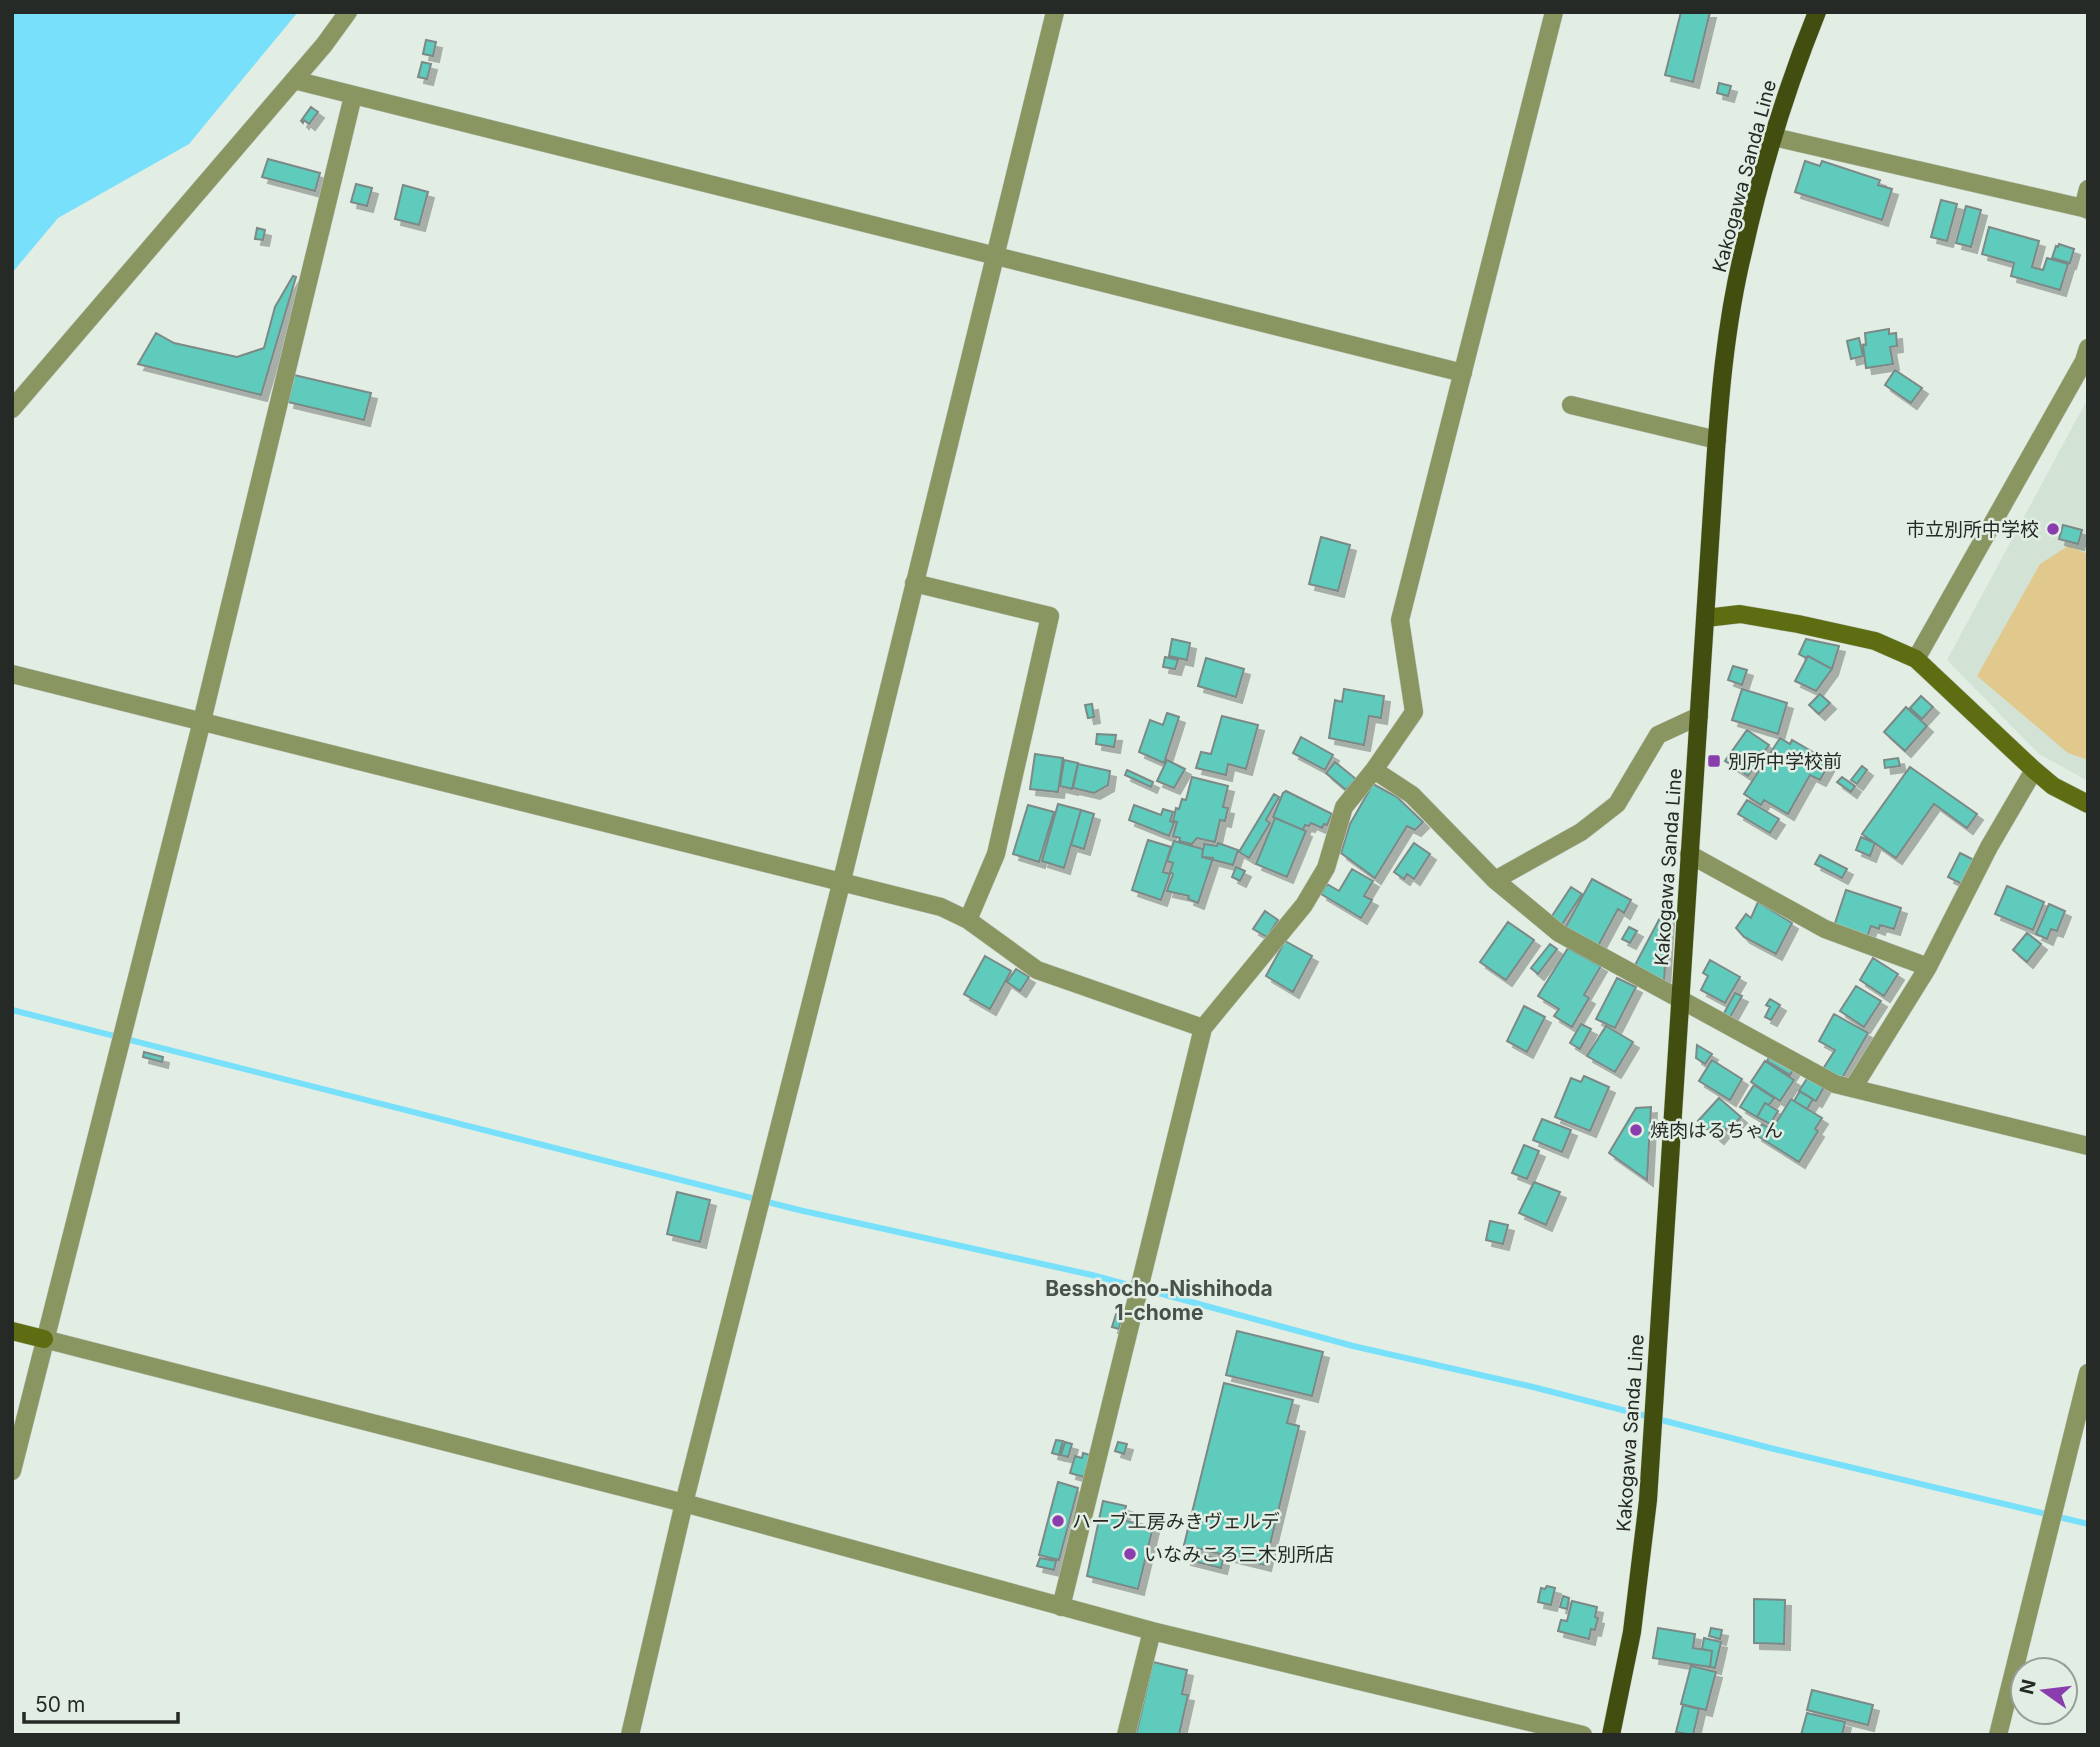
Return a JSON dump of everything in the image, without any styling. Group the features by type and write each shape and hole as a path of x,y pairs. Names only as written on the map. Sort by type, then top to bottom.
{"main road":[{"name":"Kakogawa Sanda Line","path":"1611,1735 1632,1632 1648,1500 1717,440 1727,346 1742,253 1796,65 1817,12"}],"street":[{"path":"12,409 348,12"},
{"path":"630,1735 684,1503 842,880 1055,12"},
{"path":"1061,1607 1203,1028 1304,905 1326,868 1344,807 1415,712 1400,620 1554,12"},
{"path":"293,80 1463,373"},
{"path":"12,1471 202,721 354,96"},
{"path":"1774,137 2085,209 2088,189"},
{"path":"1916,659 2031,459 2084,361 2088,348"},
{"path":"1571,405 1717,440"},
{"path":"915,583 1050,616 996,854 968,920"},
{"path":"1706,618 1740,614 1798,624 1875,641 1916,659 2034,770 2053,786 2088,804"},
{"path":"12,674 842,880 941,907 968,920 1038,970 1203,1028"},
{"path":"1495,880 1581,832 1617,804 1658,735 1699,716"},
{"path":"1374,770 1412,795 1495,880 1559,933 1835,1084 2088,1146"},
{"path":"1853,1088 1928,967 1989,847 2034,770"},
{"path":"1689,854 1825,929 1928,967"},
{"path":"12,1331 684,1503 1152,1631 1583,1735"},
{"path":"1998,1735 2088,1374"},
{"path":"1126,1735 1152,1631"}],"shaded area":[{"name":"市立別所中学校","path":"2088,398 2088,781 2039,754 1947,660"},
{"path":"2068,546 2088,554 2088,760 2068,753 1977,676 2040,564"}],"water":[{"path":"12,12 298,12 189,144 58,218 12,273"}],"building":[{"path":"1681,12 1710,12 1693,82 1665,75"},
{"path":"426,40 436,42 433,56 423,54"},
{"path":"422,62 431,64 427,79 418,77"},
{"path":"1719,83 1731,86 1728,96 1717,93"},
{"path":"311,107 318,112 309,124 304,120 303,123 301,121"},
{"path":"268,159 320,173 315,191 262,177"},
{"path":"1805,161 1820,166 1822,161 1880,180 1878,185 1892,189 1882,220 1795,192"},
{"path":"356,184 372,188 367,206 351,202"},
{"path":"403,185 428,192 419,225 395,219"},
{"path":"1941,200 1957,204 1947,241 1931,237"},
{"path":"1966,206 1981,210 1971,247 1956,243"},
{"path":"1989,227 2039,241 2032,267 2043,270 2047,258 2068,264 2060,290 2011,276 2014,263 1982,254"},
{"path":"257,228 265,230 263,240 255,239"},
{"path":"2059,244 2074,249 2070,263 2052,258"},
{"path":"293,276 296,277 261,395 138,364 156,333 174,343 237,357 264,348 275,307"},
{"path":"1889,329 1889,334 1896,333 1897,346 1890,347 1893,364 1866,368 1863,345 1866,345 1865,333"},
{"path":"1859,338 1863,356 1851,359 1847,341"},
{"path":"1895,370 1922,388 1911,403 1885,385"},
{"path":"294,375 371,393 364,420 288,402"},
{"path":"2063,525 2082,530 2078,544 2059,539"},
{"path":"1321,537 1350,545 1338,591 1309,584"},
{"path":"1172,639 1190,643 1187,660 1169,656"},
{"path":"1806,639 1839,646 1832,669 1799,654"},
{"path":"1808,656 1832,669 1816,691 1795,681"},
{"path":"1165,657 1178,660 1175,669 1163,667"},
{"path":"1206,658 1244,669 1236,697 1198,686"},
{"path":"1733,666 1747,670 1742,685 1728,680"},
{"path":"1344,689 1384,696 1381,718 1369,716 1364,745 1329,738 1335,700 1342,702"},
{"path":"1742,689 1787,703 1778,734 1732,720"},
{"path":"1820,694 1830,703 1819,714 1809,705"},
{"path":"1921,696 1933,707 1922,719 1910,708"},
{"path":"1092,704 1094,717 1088,718 1085,705"},
{"path":"1906,707 1927,726 1905,751 1884,732"},
{"path":"1167,713 1179,717 1164,763 1139,752 1150,720 1163,725"},
{"path":"1222,716 1258,725 1246,769 1228,764 1226,775 1196,768 1201,752 1211,754"},
{"path":"1747,730 1769,745 1748,776 1725,761"},
{"path":"1097,734 1116,735 1114,747 1096,744"},
{"path":"1301,737 1333,755 1325,770 1293,753"},
{"path":"1780,738 1790,744 1792,740 1830,762 1820,780 1810,775 1788,814 1764,800 1761,805 1744,794"},
{"path":"1035,754 1063,758 1058,792 1030,789"},
{"path":"1898,758 1900,766 1885,768 1884,760"},
{"path":"1064,760 1078,763 1072,789 1060,786"},
{"path":"1167,760 1185,769 1174,788 1157,781"},
{"path":"1335,762 1356,779 1346,790 1326,773"},
{"path":"1078,764 1110,771 1108,785 1094,793 1073,788"},
{"path":"1862,766 1867,770 1857,784 1851,780"},
{"path":"1910,767 1977,814 1967,828 1934,804 1896,858 1862,834"},
{"path":"1127,770 1153,782 1151,787 1125,775"},
{"path":"1192,777 1228,786 1223,807 1228,808 1225,821 1220,820 1215,842 1197,838 1192,844 1179,841 1180,838 1173,836 1177,822 1173,821 1176,808 1179,809 1182,799 1186,800"},
{"path":"1842,777 1855,786 1851,792 1837,782"},
{"path":"1373,784 1397,797 1423,822 1415,830 1407,826 1375,878 1341,853 1350,824"},
{"path":"1286,791 1332,814 1327,825 1324,824 1322,828 1311,823 1309,826 1305,825 1303,830 1273,817"},
{"path":"1274,794 1279,797 1266,820 1270,823 1249,858 1239,852"},
{"path":"1747,800 1779,819 1770,833 1738,814"},
{"path":"1058,804 1081,810 1064,868 1042,861"},
{"path":"1028,805 1054,812 1039,862 1013,854"},
{"path":"1134,805 1161,815 1163,809 1173,812 1170,821 1174,823 1169,836 1129,820"},
{"path":"1081,810 1094,814 1084,849 1071,845"},
{"path":"1275,818 1306,831 1287,877 1256,864"},
{"path":"1861,837 1875,843 1870,856 1856,850"},
{"path":"1148,840 1171,847 1163,872 1170,874 1161,900 1132,890"},
{"path":"1174,841 1203,849 1202,857 1213,858 1198,903 1188,899 1189,896 1167,891 1173,874 1170,872 1173,863 1167,861"},
{"path":"1218,843 1238,850 1233,865 1202,857 1204,844 1217,846"},
{"path":"1414,843 1430,854 1414,879 1407,874 1404,879 1394,872"},
{"path":"1960,853 1974,860 1962,884 1948,877"},
{"path":"1820,855 1847,869 1842,878 1815,864"},
{"path":"1236,867 1245,871 1240,881 1232,877"},
{"path":"1352,869 1373,881 1364,896 1372,900 1361,918 1321,894 1327,884 1339,891"},
{"path":"1592,879 1631,900 1624,913 1618,909 1597,948 1564,930"},
{"path":"2007,886 2044,902 2033,930 1995,914"},
{"path":"1571,887 1582,894 1561,926 1550,919"},
{"path":"1846,890 1901,908 1894,929 1880,925 1879,929 1871,926 1867,937 1834,926"},
{"path":"1758,902 1792,923 1776,954 1744,937 1736,928 1746,914 1751,918"},
{"path":"2049,904 2065,911 2057,931 2051,929 2047,939 2036,934"},
{"path":"1265,911 1278,920 1267,937 1253,929"},
{"path":"1662,914 1668,917 1664,982 1635,965"},
{"path":"1508,922 1534,940 1506,980 1480,962"},
{"path":"1629,927 1637,931 1630,943 1622,939"},
{"path":"2027,933 2041,944 2027,962 2013,950"},
{"path":"1285,941 1312,956 1293,992 1266,976"},
{"path":"1550,944 1557,949 1538,974 1531,968"},
{"path":"1568,948 1601,966 1584,995 1589,998 1572,1027 1554,1016 1559,1009 1538,996"},
{"path":"985,956 1011,971 990,1009 964,994"},
{"path":"1873,958 1898,974 1884,996 1860,980"},
{"path":"1710,960 1740,977 1725,1003 1701,990 1708,976 1703,973"},
{"path":"1016,969 1029,977 1020,991 1007,982"},
{"path":"1617,978 1636,987 1615,1028 1596,1019"},
{"path":"1856,986 1881,1001 1864,1027 1840,1011"},
{"path":"1735,993 1742,996 1729,1019 1723,1015"},
{"path":"1770,999 1780,1005 1771,1020 1765,1017 1770,1007 1766,1005"},
{"path":"1524,1006 1545,1017 1527,1052 1507,1041"},
{"path":"1834,1014 1868,1033 1841,1080 1823,1069 1835,1050 1819,1041"},
{"path":"1581,1024 1591,1029 1580,1049 1570,1043"},
{"path":"1606,1026 1633,1042 1615,1072 1587,1056"},
{"path":"1697,1045 1712,1054 1705,1064 1696,1058"},
{"path":"144,1052 163,1057 162,1062 143,1057"},
{"path":"1771,1054 1795,1067 1790,1075 1767,1061"},
{"path":"1712,1060 1742,1079 1730,1100 1699,1081"},
{"path":"1765,1061 1794,1080 1780,1101 1751,1082"},
{"path":"1584,1076 1609,1087 1590,1131 1555,1117 1571,1078 1581,1082"},
{"path":"1808,1077 1824,1087 1816,1101 1799,1091"},
{"path":"1754,1085 1774,1098 1769,1105 1765,1103 1757,1117 1740,1107"},
{"path":"1800,1091 1813,1099 1807,1109 1794,1101"},
{"path":"1719,1098 1741,1117 1731,1128 1729,1125 1718,1138 1698,1121"},
{"path":"1791,1099 1822,1118 1815,1129 1818,1131 1799,1162 1756,1135 1762,1124 1769,1128 1774,1126"},
{"path":"1765,1103 1778,1111 1770,1124 1757,1117"},
{"name":"焼肉はるちゃん","path":"1651,1107 1647,1180 1609,1153 1636,1108"},
{"path":"1542,1119 1571,1130 1562,1152 1533,1140"},
{"path":"1524,1145 1539,1151 1527,1179 1512,1173"},
{"path":"1534,1182 1560,1192 1546,1225 1519,1213"},
{"path":"677,1192 710,1200 700,1242 667,1234"},
{"path":"1490,1221 1508,1225 1503,1244 1486,1240"},
{"path":"1116,1314 1123,1315 1119,1329 1112,1327"},
{"path":"1237,1331 1323,1352 1312,1396 1226,1375"},
{"path":"1224,1383 1293,1400 1287,1423 1299,1426 1265,1565 1184,1545"},
{"path":"1056,1440 1063,1441 1059,1455 1052,1453"},
{"path":"1065,1442 1072,1444 1068,1457 1061,1455"},
{"path":"1118,1442 1127,1444 1124,1454 1115,1451"},
{"path":"1083,1453 1090,1455 1084,1477 1070,1473 1075,1456 1082,1458"},
{"name":"ハーブ工房みきヴェルデ","path":"1058,1482 1078,1488 1059,1560 1039,1555"},
{"path":"1103,1501 1126,1506 1122,1520 1153,1527 1138,1589 1087,1576"},
{"path":"1187,1552 1223,1560 1221,1568 1185,1559"},
{"path":"1040,1558 1056,1561 1054,1570 1037,1566"},
{"path":"1547,1586 1555,1588 1551,1605 1538,1602 1541,1588 1545,1589"},
{"path":"1563,1596 1569,1598 1567,1609 1560,1607"},
{"path":"1754,1599 1785,1600 1784,1644 1754,1643"},
{"path":"1572,1601 1597,1607 1595,1630 1591,1629 1589,1639 1558,1631 1561,1620 1567,1621"},
{"path":"1658,1628 1695,1634 1693,1648 1712,1651 1710,1667 1653,1658"},
{"path":"1711,1628 1722,1630 1720,1639 1709,1636"},
{"path":"1704,1638 1721,1642 1715,1668 1710,1667 1712,1651 1702,1649"},
{"path":"1153,1662 1187,1670 1182,1694 1188,1695 1179,1735 1136,1735"},
{"path":"1691,1666 1716,1672 1706,1710 1681,1704"},
{"path":"1812,1690 1873,1705 1868,1725 1807,1710"},
{"path":"1683,1705 1699,1709 1693,1735 1676,1732"},
{"path":"1807,1713 1845,1722 1842,1735 1801,1735"}],"waterway":[{"path":"12,1010 799,1210 1092,1275 1353,1346 1533,1387 1778,1450 2088,1524"}],"place":[{"name":"市立別所中学校","path":"2053,529"},
{"name":"別所中学校前","path":"1714,761"},
{"name":"焼肉はるちゃん","path":"1636,1130"},
{"name":"ハーブ工房みきヴェルデ","path":"1058,1521"},
{"name":"いなみころ三木別所店","path":"1130,1554"}],"district":[{"name":"Besshocho-Nishihoda 1-chome","path":"1159,1301"}]}
